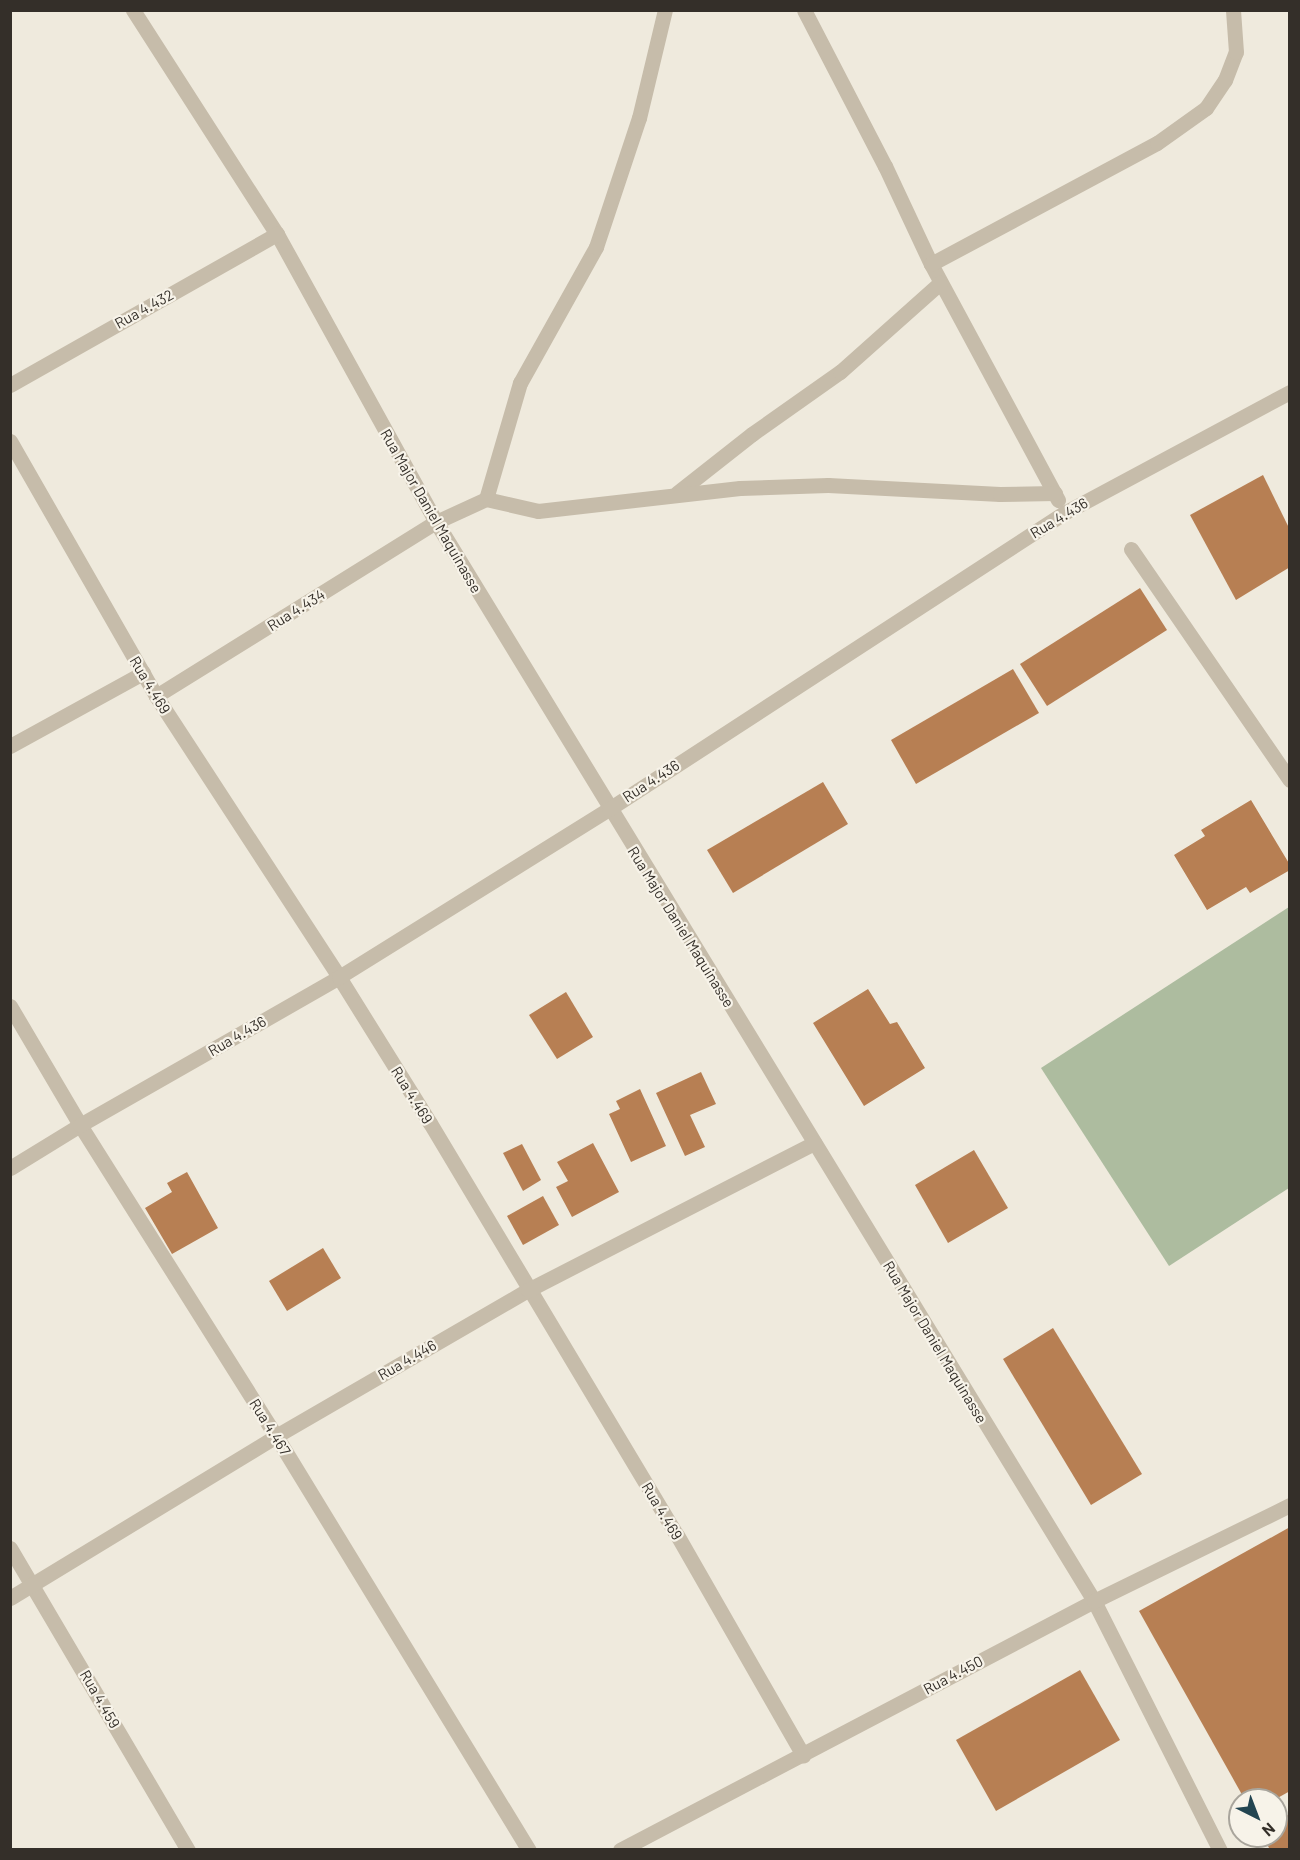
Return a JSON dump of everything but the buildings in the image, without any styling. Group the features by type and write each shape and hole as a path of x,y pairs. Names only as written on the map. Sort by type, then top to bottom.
{"street":[{"name":"Rua Major Daniel Maquinasse","path":"134,10 278,234 436,522 1094,1601 1220,1850"},
{"path":"665,10 639,118 596,247 520,383 486,500 538,511 677,494 828,486 1000,494 1055,493"},
{"path":"804,10 885,166 930,264 1064,513"},
{"path":"930,264 1157,143 1206,108 1225,80 1236,52 1233,10"},
{"name":"Rua 4.432","path":"10,385 278,234"},
{"path":"677,494 752,434 840,372 940,283"},
{"name":"Rua 4.436","path":"10,1168 80,1125 339,977 609,809 1064,513 1290,392"},
{"name":"Rua 4.469","path":"10,441 156,696 339,977 430,1123 528,1290 677,1535 803,1755"},
{"name":"Rua 4.434","path":"156,696 436,522 486,500"},
{"path":"1131,549 1290,780"},
{"path":"10,746 143,673"},
{"name":"Rua 4.467","path":"10,1006 80,1125 276,1436 529,1850"},
{"name":"Rua 4.446","path":"10,1598 276,1436 528,1290 814,1143"},
{"name":"Rua 4.450","path":"620,1850 1094,1601 1290,1505"},
{"name":"Rua 4.459","path":"10,1548 188,1850"}],"green space":[{"path":"1289,907 1289,1188 1169,1266 1041,1068"}]}
